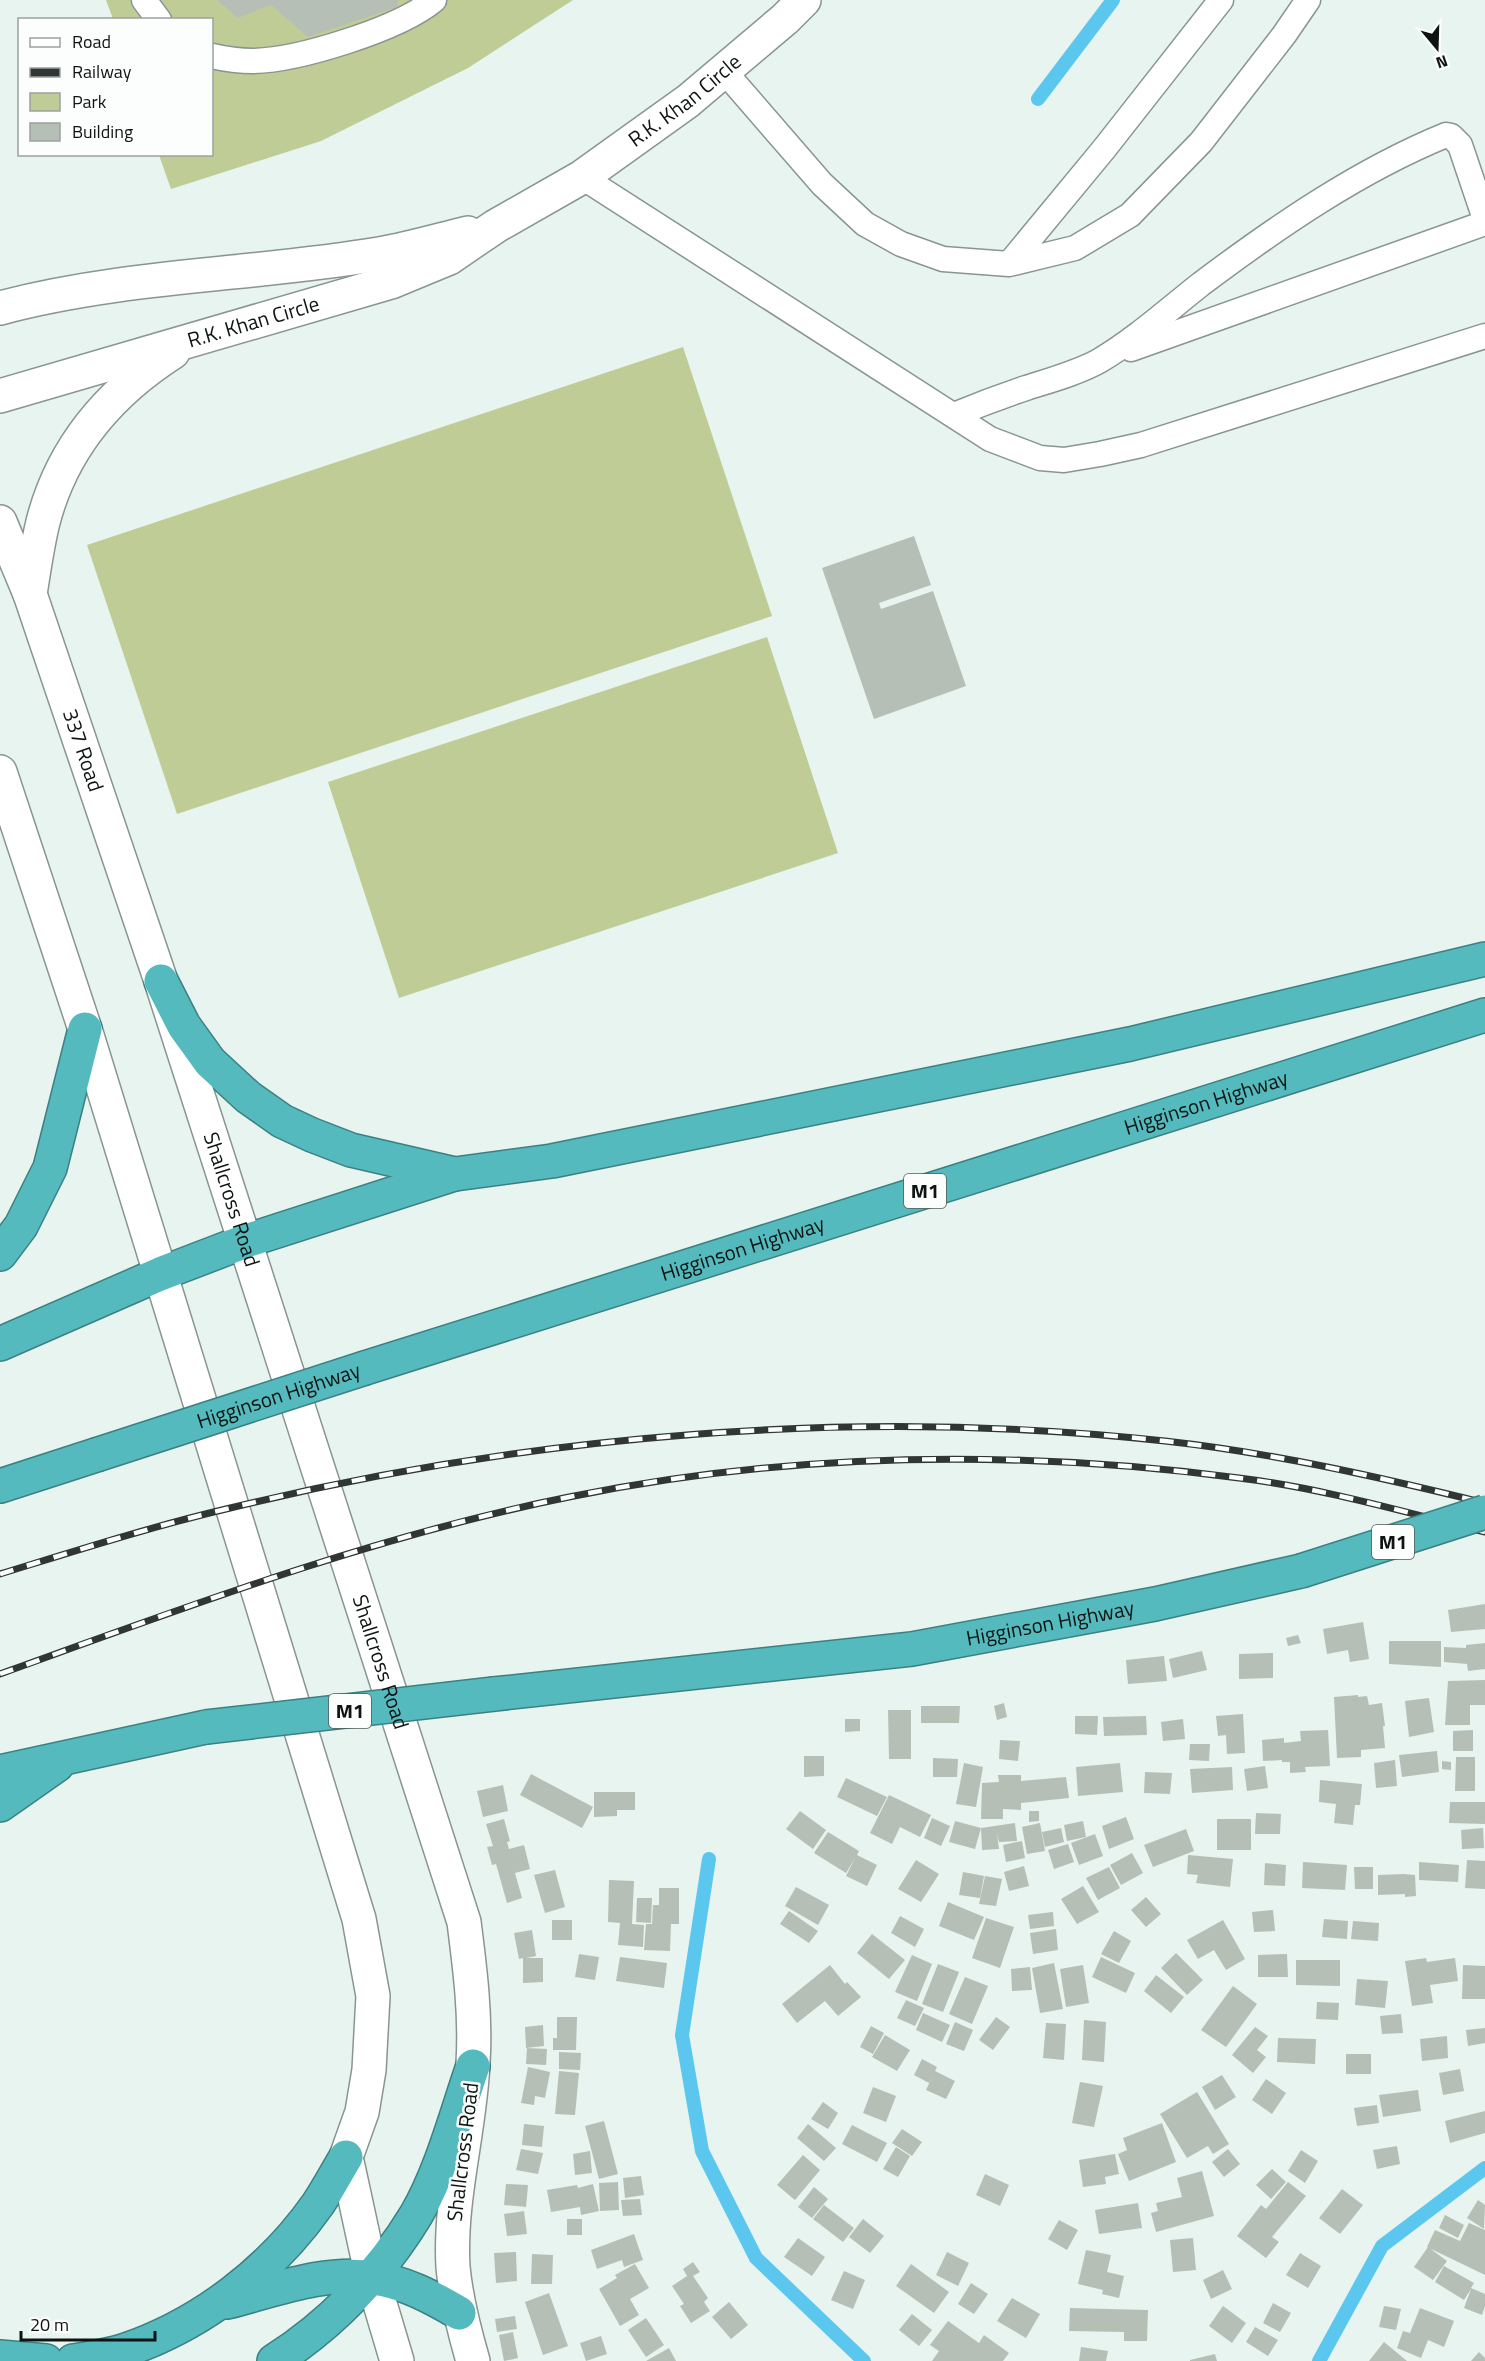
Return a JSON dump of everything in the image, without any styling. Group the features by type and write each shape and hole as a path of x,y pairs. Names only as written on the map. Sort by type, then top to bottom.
{"highway":[{"path":"0,1344 160,1274 246,1241 455,1174 552,1161 1130,1044 1485,959"},
{"path":"161,981 184,1026 210,1062 248,1097 282,1121 351,1150 455,1174"},
{"name":"Higginson Highway","path":"0,1486 365,1368 1485,1015"},
{"path":"0,1254 21,1226 50,1168 85,1029"},
{"name":"Higginson Highway","path":"0,1772 206,1727 912,1648 1155,1604 1301,1571 1485,1512"},
{"path":"0,1805 68,1757"},
{"path":"274,2361 338,2312 372,2277 416,2214 440,2161 473,2066"},
{"path":"73,2361 122,2352 176,2330 216,2305 257,2273 284,2244 317,2205 346,2157"},
{"path":"216,2305 334,2278 372,2277 402,2284 459,2313"},
{"path":"0,2357 46,2361"}],"street":[{"name":"R.K. Khan Circle","path":"0,396 391,282 449,258 496,226 582,177 688,101 785,19 804,0"},
{"name":"R.K. Khan Circle","path":"0,308 40,298 140,283 382,254 496,226"},
{"path":"30,594 43,522 63,465 87,427 155,364 195,339"},
{"name":"337 Road","path":"0,522 30,594 161,981"},
{"path":"0,772 8,820 85,1029 359,1919 373,1996 369,2070 362,2112 346,2157 372,2277 397,2361"},
{"name":"Shallcross Road","path":"161,981 464,1922 473,1994 473,2066 455,2217 453,2266 459,2313 473,2361"}],"lane":[{"path":"144,0 158,18"},
{"path":"213,56 229,60 254,61 300,54 397,24 422,10 434,0"},
{"path":"1010,264 1221,0"},
{"path":"724,71 822,184 865,224 901,244 943,259 1010,264 1075,248 1130,215 1201,142 1284,35 1308,0"},
{"path":"954,415 989,400 1065,376 1098,361 1485,221 1460,145 1451,136 1446,135 1411,150 1356,180 1287,224 1202,284 1146,329 1098,361"},
{"path":"582,177 990,439 1040,458 1064,460 1141,445 1485,336"}],"green space":[{"path":"106,0 573,0 468,68 321,141 171,189 159,156 213,156 213,18 113,18"},
{"path":"683,347 772,616 177,814 87,545"},
{"path":"767,637 838,853 399,998 328,782"}],"building":[{"path":"217,0 398,0 397,7 308,37 271,5 238,18"},
{"path":"914,536 931,585 879,603 881,609 933,591 966,686 874,719 822,568"},
{"path":"1485,1604 1485,1629 1451,1632 1448,1610"},
{"path":"1363,1622 1369,1659 1350,1662 1348,1650 1327,1654 1323,1629"},
{"path":"1298,1635 1301,1643 1288,1646 1286,1638"},
{"path":"1389,1641 1441,1641 1441,1667 1389,1664"},
{"path":"1485,1643 1485,1669 1468,1671 1467,1664 1444,1662 1444,1647 1466,1648 1466,1645"},
{"path":"1202,1651 1207,1670 1173,1678 1169,1659"},
{"path":"1273,1653 1273,1678 1239,1679 1239,1654"},
{"path":"1164,1656 1167,1681 1128,1684 1126,1660"},
{"path":"1485,1680 1485,1705 1470,1705 1470,1725 1445,1725 1448,1681"},
{"path":"1358,1695 1358,1697 1367,1696 1369,1705 1382,1703 1385,1748 1361,1750 1361,1757 1337,1758 1334,1697"},
{"path":"1429,1698 1434,1732 1409,1737 1405,1701"},
{"path":"1004,1703 1007,1717 997,1720 994,1706"},
{"path":"921,1706 960,1706 959,1723 921,1723"},
{"path":"888,1710 911,1710 911,1759 889,1759"},
{"path":"1243,1714 1245,1753 1227,1754 1226,1735 1218,1736 1216,1716"},
{"path":"1075,1716 1098,1716 1097,1735 1075,1734"},
{"path":"1146,1716 1147,1735 1104,1736 1103,1717"},
{"path":"845,1719 860,1719 860,1731 845,1732"},
{"path":"1183,1719 1185,1739 1163,1741 1161,1722"},
{"path":"1328,1730 1330,1766 1305,1767 1306,1772 1290,1773 1290,1762 1263,1761 1262,1740 1284,1738 1284,1743 1301,1741 1300,1731"},
{"path":"1473,1730 1473,1751 1453,1751 1453,1731"},
{"path":"1000,1740 1020,1741 1018,1761 999,1759"},
{"path":"1190,1744 1210,1744 1209,1761 1189,1760"},
{"path":"1437,1751 1439,1772 1402,1777 1399,1755"},
{"path":"804,1756 824,1756 824,1776 804,1777"},
{"path":"1456,1757 1475,1757 1475,1791 1455,1791"},
{"path":"933,1758 958,1759 957,1777 933,1777"},
{"path":"1395,1760 1397,1786 1376,1788 1374,1763"},
{"path":"1442,1761 1451,1762 1451,1770 1442,1769"},
{"path":"964,1763 983,1767 976,1807 956,1804"},
{"path":"1120,1763 1123,1792 1078,1796 1076,1767"},
{"path":"1265,1766 1268,1788 1247,1791 1244,1769"},
{"path":"1232,1767 1233,1790 1192,1793 1190,1769"},
{"path":"1145,1772 1172,1773 1170,1794 1144,1793"},
{"path":"531,1774 593,1807 582,1828 520,1795"},
{"path":"998,1775 1021,1775 1021,1781 1066,1777 1069,1798 1021,1803 1021,1810 1003,1809 1003,1819 981,1819 982,1783 999,1782"},
{"path":"846,1778 887,1797 877,1816 837,1797"},
{"path":"1320,1780 1362,1784 1360,1805 1355,1805 1353,1825 1334,1823 1336,1804 1319,1802"},
{"path":"503,1785 508,1811 483,1817 477,1791"},
{"path":"594,1792 635,1792 635,1810 617,1810 617,1816 594,1817"},
{"path":"889,1795 931,1815 920,1837 900,1827 892,1844 870,1833"},
{"path":"1450,1802 1485,1802 1485,1824 1449,1823"},
{"path":"800,1811 826,1830 813,1849 786,1829"},
{"path":"1029,1811 1039,1811 1039,1821 1029,1822"},
{"path":"1256,1813 1281,1814 1280,1834 1255,1834"},
{"path":"1126,1817 1134,1839 1109,1849 1102,1826"},
{"path":"932,1818 950,1826 941,1846 924,1838"},
{"path":"504,1819 510,1841 507,1842 509,1849 524,1845 530,1869 515,1873 522,1898 507,1903 496,1864 492,1865 487,1847 493,1846 486,1824"},
{"path":"1217,1819 1251,1819 1251,1850 1217,1850"},
{"path":"955,1821 981,1828 975,1849 949,1842"},
{"path":"1083,1821 1086,1837 1067,1841 1064,1825"},
{"path":"1015,1823 1017,1841 999,1842 997,1833 999,1849 982,1850 981,1828"},
{"path":"1040,1823 1045,1851 1027,1854 1022,1827"},
{"path":"1061,1828 1064,1842 1045,1847 1042,1832"},
{"path":"1483,1828 1484,1848 1462,1849 1461,1830"},
{"path":"1186,1829 1194,1851 1153,1867 1144,1845"},
{"path":"828,1832 859,1851 857,1855 877,1865 867,1886 846,1876 855,1858 846,1873 814,1853"},
{"path":"1095,1834 1103,1856 1079,1865 1071,1843"},
{"path":"1022,1841 1025,1858 1006,1862 1003,1845"},
{"path":"1068,1844 1074,1862 1054,1869 1048,1850"},
{"path":"1132,1853 1143,1873 1121,1885 1110,1865"},
{"path":"1188,1855 1233,1859 1230,1887 1196,1883 1198,1875 1187,1874"},
{"path":"916,1860 939,1874 921,1902 898,1889"},
{"path":"1467,1860 1485,1861 1485,1889 1465,1888"},
{"path":"1303,1862 1347,1865 1345,1890 1302,1888"},
{"path":"1419,1862 1459,1865 1458,1882 1419,1880"},
{"path":"1265,1863 1286,1865 1285,1886 1264,1885"},
{"path":"1024,1866 1029,1886 1009,1891 1004,1872"},
{"path":"1109,1867 1120,1888 1098,1900 1086,1878"},
{"path":"1354,1867 1373,1867 1373,1889 1355,1889"},
{"path":"555,1870 565,1907 545,1913 534,1875"},
{"path":"963,1872 984,1876 980,1898 959,1895"},
{"path":"1378,1875 1415,1875 1416,1896 1378,1895"},
{"path":"985,1876 1002,1879 996,1906 979,1904"},
{"path":"609,1880 634,1881 632,1924 644,1925 643,1947 618,1945 620,1923 608,1922"},
{"path":"1083,1886 1099,1912 1077,1924 1061,1899"},
{"path":"796,1887 829,1905 818,1925 785,1906"},
{"path":"659,1888 679,1888 679,1924 671,1924 670,1951 644,1950 646,1924 652,1924 653,1905 659,1905"},
{"path":"1146,1897 1161,1914 1146,1927 1131,1910"},
{"path":"637,1898 652,1898 651,1923 636,1922"},
{"path":"948,1902 984,1917 974,1940 939,1926"},
{"path":"1273,1910 1275,1931 1254,1932 1252,1912"},
{"path":"789,1911 818,1931 809,1943 780,1924"},
{"path":"1053,1912 1054,1926 1030,1929 1028,1915"},
{"path":"900,1916 924,1929 915,1947 891,1933"},
{"path":"986,1918 1014,1927 1000,1968 972,1958"},
{"path":"1324,1919 1348,1921 1347,1939 1322,1937"},
{"path":"552,1920 572,1920 572,1940 552,1940"},
{"path":"1223,1920 1245,1959 1226,1970 1214,1950 1198,1959 1187,1940"},
{"path":"1353,1921 1379,1923 1378,1941 1351,1939"},
{"path":"1056,1929 1058,1950 1033,1954 1030,1933"},
{"path":"532,1930 536,1956 526,1958 543,1958 543,1982 523,1983 523,1958 519,1959 514,1933"},
{"path":"1114,1931 1131,1941 1119,1963 1101,1954"},
{"path":"872,1934 905,1960 889,1979 857,1953"},
{"path":"1176,1953 1203,1980 1187,1995 1161,1968"},
{"path":"579,1954 599,1957 595,1980 575,1977"},
{"path":"1287,1954 1288,1977 1258,1977 1258,1955"},
{"path":"912,1955 932,1964 917,2001 895,1992"},
{"path":"620,1957 667,1963 664,1988 616,1981"},
{"path":"1101,1957 1135,1973 1126,1993 1092,1977"},
{"path":"1426,1958 1427,1962 1455,1958 1458,1981 1430,1985 1433,2003 1412,2006 1405,1961"},
{"path":"1296,1960 1340,1960 1340,1986 1296,1985"},
{"path":"1054,1963 1063,2009 1040,2013 1032,1968"},
{"path":"938,1964 959,1972 943,2012 922,2004"},
{"path":"830,1965 845,1984 847,1982 861,1997 838,2016 825,2001 797,2023 782,2004"},
{"path":"1083,1965 1089,2003 1066,2007 1060,1969"},
{"path":"1463,1965 1485,1966 1485,1999 1462,1999"},
{"path":"1030,1967 1032,1990 1012,1991 1011,1969"},
{"path":"1156,1975 1184,1997 1171,2013 1144,1991"},
{"path":"965,1977 988,1986 972,2024 949,2014"},
{"path":"1357,1979 1388,1981 1385,2008 1355,2005"},
{"path":"1233,1986 1257,2004 1226,2047 1201,2030"},
{"path":"906,2000 924,2008 915,2026 897,2018"},
{"path":"1317,2002 1339,2003 1338,2020 1316,2019"},
{"path":"923,2013 950,2025 942,2042 916,2030"},
{"path":"1401,2014 1403,2033 1382,2034 1380,2016"},
{"path":"557,2017 577,2017 576,2050 553,2050 553,2038 557,2038"},
{"path":"996,2017 1010,2027 993,2050 979,2040"},
{"path":"1084,2020 1106,2022 1104,2062 1082,2060"},
{"path":"955,2022 973,2030 964,2051 946,2044"},
{"path":"1046,2023 1066,2024 1064,2060 1043,2058"},
{"path":"543,2025 544,2046 526,2048 525,2027"},
{"path":"871,2026 884,2033 873,2054 860,2047"},
{"path":"1255,2027 1268,2036 1257,2050 1266,2057 1253,2073 1232,2055"},
{"path":"1485,2028 1485,2043 1468,2046 1466,2030"},
{"path":"885,2035 910,2050 897,2071 872,2057"},
{"path":"1447,2036 1448,2058 1422,2061 1420,2039"},
{"path":"1278,2038 1316,2039 1315,2064 1277,2062"},
{"path":"527,2048 547,2049 546,2065 526,2064"},
{"path":"559,2052 581,2053 580,2070 559,2069"},
{"path":"1346,2054 1371,2054 1371,2074 1346,2074"},
{"path":"922,2059 937,2067 935,2071 955,2081 946,2099 926,2090 933,2075 929,2083 914,2075"},
{"path":"528,2067 550,2072 545,2098 535,2096 534,2105 521,2103"},
{"path":"1460,2069 1464,2091 1443,2095 1439,2073"},
{"path":"559,2071 579,2073 575,2115 555,2114"},
{"path":"1222,2075 1236,2097 1215,2110 1202,2087"},
{"path":"1266,2079 1286,2093 1272,2114 1252,2100"},
{"path":"1080,2082 1103,2086 1094,2127 1072,2123"},
{"path":"873,2087 896,2096 886,2122 863,2113"},
{"path":"1418,2090 1421,2111 1383,2117 1379,2095"},
{"path":"1197,2092 1229,2144 1213,2154 1208,2146 1187,2158 1160,2114"},
{"path":"823,2102 838,2113 828,2129 811,2119"},
{"path":"1377,2105 1379,2123 1357,2126 1354,2108"},
{"path":"1485,2111 1485,2133 1450,2143 1445,2121"},
{"path":"604,2121 618,2174 599,2179 585,2126"},
{"path":"1162,2123 1176,2162 1129,2181 1118,2154 1127,2150 1123,2138"},
{"path":"524,2124 544,2126 542,2147 522,2145"},
{"path":"808,2124 836,2148 824,2161 797,2138"},
{"path":"852,2125 887,2143 877,2162 842,2144"},
{"path":"902,2129 922,2142 912,2156 892,2143"},
{"path":"1397,2146 1400,2164 1377,2169 1373,2150"},
{"path":"896,2147 910,2156 898,2177 883,2169"},
{"path":"521,2149 543,2153 538,2174 516,2170"},
{"path":"1228,2149 1240,2164 1224,2177 1212,2162"},
{"path":"1301,2150 1318,2161 1305,2183 1288,2171"},
{"path":"590,2151 592,2173 575,2175 573,2154"},
{"path":"1115,2154 1119,2174 1105,2177 1106,2184 1083,2187 1079,2160"},
{"path":"803,2155 820,2170 795,2200 777,2185"},
{"path":"1272,2169 1286,2182 1271,2199 1256,2185"},
{"path":"1202,2171 1214,2216 1156,2232 1151,2213 1158,2211 1156,2203 1182,2197 1177,2178"},
{"path":"985,2174 1009,2185 1000,2206 976,2195"},
{"path":"641,2176 644,2195 625,2198 623,2178"},
{"path":"618,2182 619,2210 600,2211 599,2183"},
{"path":"1288,2182 1306,2196 1272,2237 1279,2242 1266,2258 1237,2236 1261,2205 1266,2209"},
{"path":"506,2184 528,2185 526,2207 504,2205"},
{"path":"593,2184 599,2211 581,2215 580,2207 551,2212 547,2190 577,2185 578,2188"},
{"path":"814,2187 828,2199 812,2218 798,2207"},
{"path":"1342,2189 1363,2205 1340,2234 1319,2218"},
{"path":"640,2199 642,2215 623,2216 621,2200"},
{"path":"1478,2200 1485,2205 1484,2229 1467,2218"},
{"path":"1138,2203 1142,2228 1099,2234 1095,2210"},
{"path":"824,2205 854,2228 843,2242 813,2219"},
{"path":"524,2211 527,2234 507,2236 504,2214"},
{"path":"1445,2215 1464,2225 1458,2238 1439,2228"},
{"path":"567,2219 582,2219 582,2235 567,2235"},
{"path":"863,2219 884,2236 870,2253 849,2237"},
{"path":"1059,2220 1078,2230 1067,2250 1048,2239"},
{"path":"1469,2223 1485,2230 1485,2275 1427,2247 1435,2230 1460,2241"},
{"path":"634,2234 643,2260 624,2267 622,2260 597,2269 591,2250"},
{"path":"798,2238 825,2257 812,2276 784,2257"},
{"path":"1193,2238 1196,2270 1173,2272 1170,2240"},
{"path":"1428,2247 1447,2261 1433,2280 1414,2267"},
{"path":"1086,2250 1111,2255 1107,2272 1124,2276 1119,2298 1102,2294 1103,2290 1078,2284"},
{"path":"516,2252 517,2281 496,2283 494,2253"},
{"path":"947,2252 969,2263 958,2286 936,2275"},
{"path":"1300,2253 1321,2266 1308,2288 1286,2275"},
{"path":"532,2254 553,2255 552,2284 531,2284"},
{"path":"693,2262 700,2272 693,2276 708,2298 704,2302 710,2311 691,2323 680,2306 684,2304 672,2286 687,2276 683,2269"},
{"path":"635,2264 649,2288 630,2299 639,2315 620,2326 599,2289 617,2278 615,2275"},
{"path":"911,2264 949,2292 934,2313 896,2286"},
{"path":"1444,2266 1474,2283 1471,2288 1485,2294 1482,2315 1464,2308 1471,2289 1464,2300 1435,2282"},
{"path":"1223,2270 1232,2289 1211,2299 1203,2280"},
{"path":"844,2271 865,2280 853,2309 831,2300"},
{"path":"971,2283 988,2294 974,2314 958,2304"},
{"path":"549,2293 568,2346 543,2355 525,2302"},
{"path":"1012,2298 1040,2314 1026,2338 997,2321"},
{"path":"729,2302 748,2325 731,2339 712,2317"},
{"path":"1273,2303 1291,2313 1280,2332 1263,2323"},
{"path":"1223,2306 1246,2323 1232,2343 1209,2326"},
{"path":"1384,2306 1401,2309 1396,2330 1379,2327"},
{"path":"1070,2308 1148,2310 1147,2341 1124,2341 1124,2332 1069,2331"},
{"path":"1420,2308 1454,2321 1444,2347 1428,2340 1421,2358 1397,2348 1403,2331 1410,2333"},
{"path":"912,2314 932,2330 919,2346 899,2330"},
{"path":"515,2316 517,2329 497,2332 495,2319"},
{"path":"646,2318 664,2345 646,2357 628,2330"},
{"path":"948,2321 979,2343 984,2335 1009,2353 1003,2361 932,2361 939,2351 930,2345"},
{"path":"1255,2327 1278,2340 1268,2356 1246,2342"},
{"path":"513,2332 518,2358 504,2361 499,2335"},
{"path":"601,2336 607,2354 586,2361 580,2343"},
{"path":"1384,2342 1407,2361 1369,2361"},
{"path":"1081,2347 1108,2351 1106,2361 1079,2361"},
{"path":"669,2348 676,2361 646,2361"},
{"path":"1479,2352 1485,2361 1471,2361"},
{"path":"1215,2354 1217,2361 1190,2361 1190,2360"}],"waterway":[{"path":"1038,99 1113,0"},
{"path":"709,1859 682,2035 702,2151 756,2258 864,2361"},
{"path":"1319,2361 1382,2246 1485,2168"}],"railway":[{"path":"0,1574 141,1531 340,1483 457,1462 574,1446 692,1434 811,1428 930,1427 1048,1431 1165,1441 1246,1452 1326,1467 1485,1503"},
{"path":"0,1674 281,1575 424,1532 569,1497 652,1482 736,1471 903,1460 987,1459 1071,1462 1270,1482 1363,1501 1485,1532"}]}
